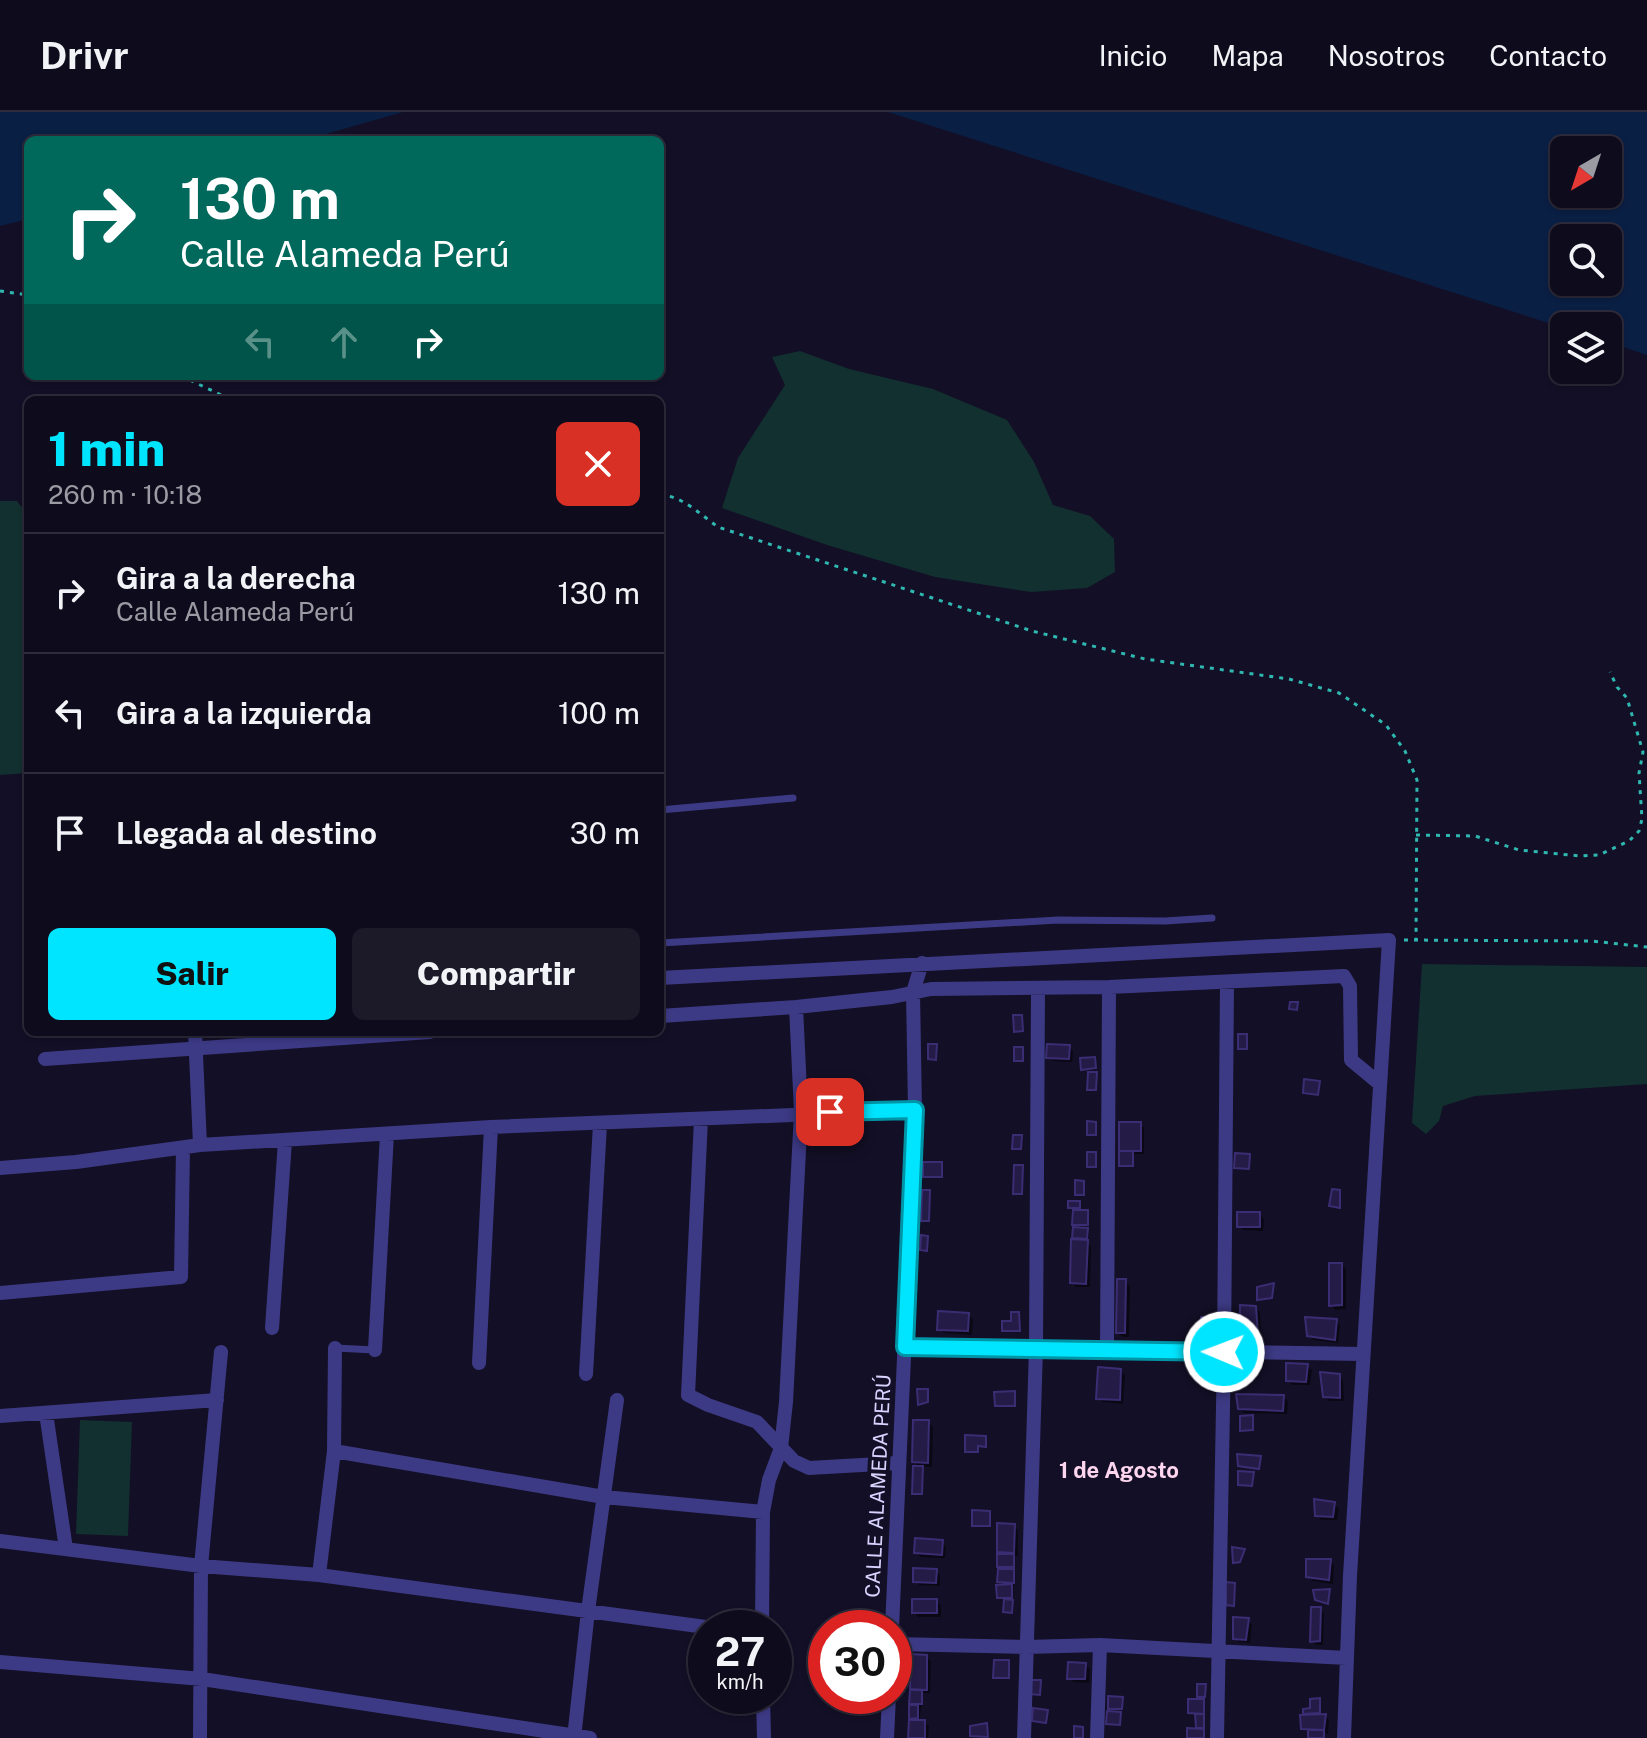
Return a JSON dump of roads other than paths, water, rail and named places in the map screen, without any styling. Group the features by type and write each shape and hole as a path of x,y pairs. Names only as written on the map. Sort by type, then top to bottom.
{"street":[{"path":"664,978 1389,940 1363,1354 1344,1738"},
{"name":"CALLE ALAMEDA PERÚ","path":"893,1610 915,1110 913,992 922,963"},
{"path":"664,1016 796,1007 892,997 931,989 1109,987 1344,976 1350,986 1351,1060 1380,1084"},
{"path":"1217,1738 1227,983"},
{"path":"1107,1350 1109,987"},
{"path":"1024,1738 1036,1348 1038,988"},
{"path":"762,1610 763,1512 769,1480 781,1448 786,1402 801,1112 796,1007"},
{"path":"195,1036 200,1145"},
{"path":"45,1059 371,1036"},
{"path":"0,1168 76,1162 200,1145 491,1127 801,1112 915,1110"},
{"path":"701,1119 688,1395 757,1422 794,1461 809,1468 897,1463"},
{"path":"586,1374 600,1124"},
{"path":"479,1363 491,1127"},
{"path":"375,1350 387,1134"},
{"path":"272,1328 285,1141"},
{"path":"0,1293 181,1277 183,1148"},
{"path":"905,1347 1363,1354"},
{"path":"319,1575 334,1451 335,1348"},
{"path":"200,1738 201,1566 221,1352"},
{"path":"0,1416 217,1400"},
{"path":"574,1737 617,1400"},
{"path":"46,1413 66,1549"},
{"path":"334,1451 604,1497 763,1512"},
{"path":"0,1541 201,1566 319,1575 688,1625"},
{"path":"912,1644 1100,1645 1347,1658"},
{"path":"1097,1738 1100,1645"},
{"path":"0,1662 202,1679 590,1738"},
{"path":"763,1714 764,1738"},
{"path":"887,1738 888,1714"}],"lane":[{"path":"664,810 793,798"},
{"path":"664,943 1058,920 1212,918"},
{"path":"335,1348 375,1350"}],"water":[{"path":"0,112 403,112 319,136 24,136 24,220 0,226"},
{"path":"888,112 1647,112 1647,355 1622,347 1622,312 1550,312 1550,324"}],"district":[{"name":"1 de Agosto","path":"1119,1470"}]}
